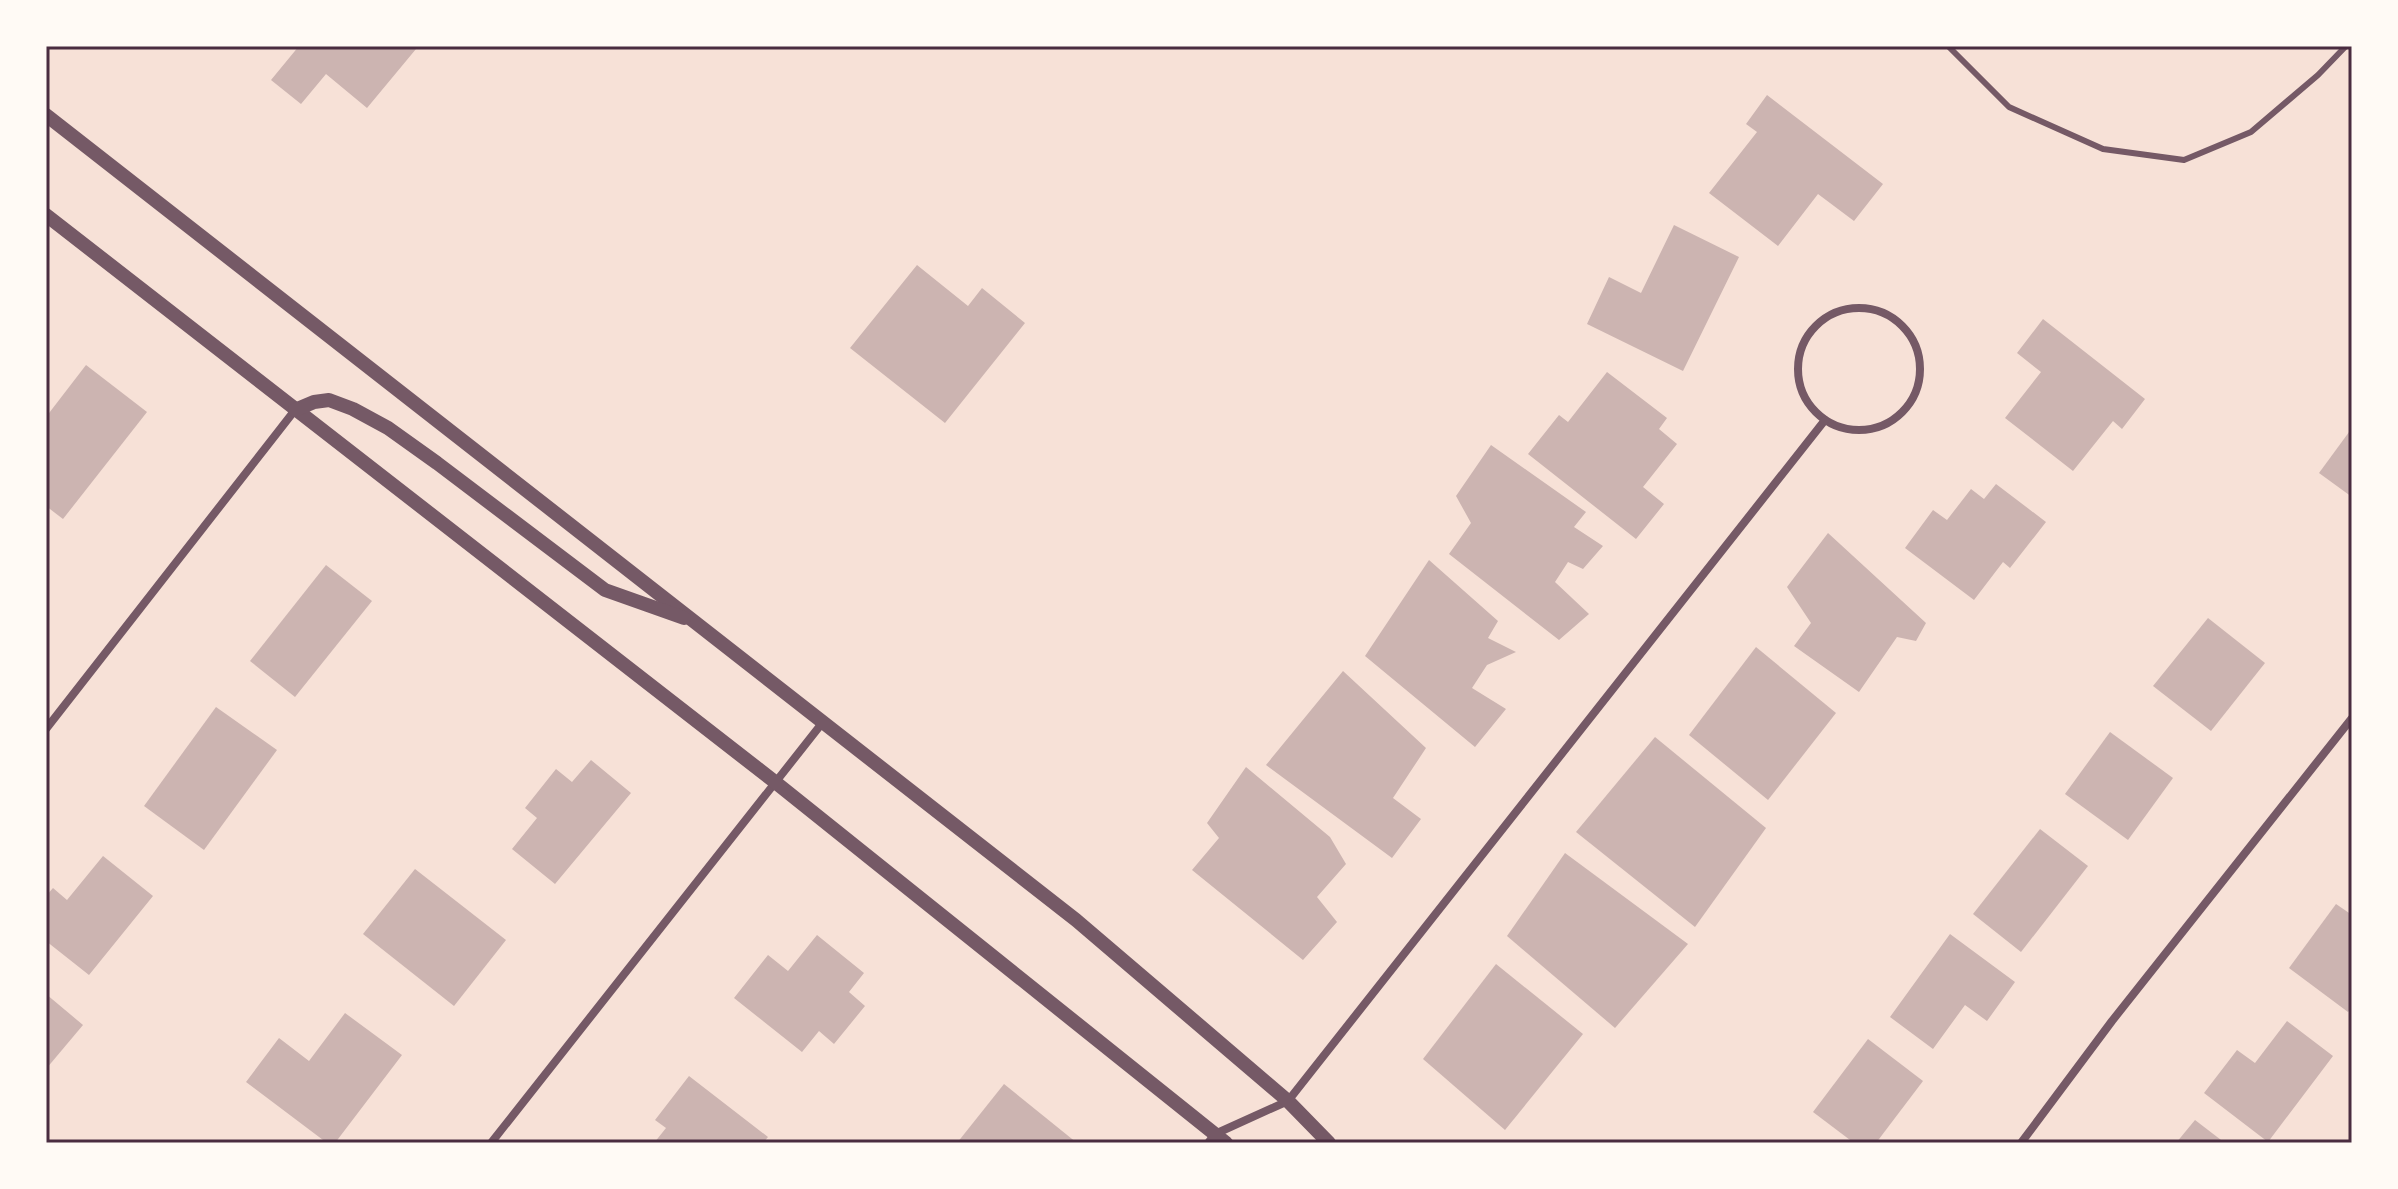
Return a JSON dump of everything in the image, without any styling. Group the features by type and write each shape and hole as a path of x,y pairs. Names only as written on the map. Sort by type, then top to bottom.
{"street":[{"path":"46,115 1076,920 1288,1101 1329,1143"},
{"path":"46,215 775,782 1217,1140 1288,1101 1825,420"},
{"path":"1866,308 1887,314 1909,334 1918,352 1920,376 1915,396 1900,415 1882,427 1861,431 1845,429 1825,420 1803,394 1798,373 1801,352 1809,334 1823,319 1843,310 1866,308"},
{"path":"46,729 295,410 314,402 329,400 388,428 605,590 696,622"},
{"path":"2021,1143 2112,1021 2352,718"},
{"path":"491,1143 823,722"}],"lane":[{"path":"1948,46 2009,107 2103,149 2184,160 2251,132 2318,75 2346,46"}],"building":[{"path":"299,46 412,46 416,49 367,108 326,74 301,104 271,80"},
{"path":"1767,95 1883,184 1854,221 1818,194 1778,246 1709,193 1757,132 1746,124"},
{"path":"1674,225 1739,257 1683,371 1587,324 1609,277 1641,293"},
{"path":"917,265 968,306 982,288 1025,323 945,423 850,348"},
{"path":"2043,319 2145,399 2122,429 2113,421 2073,471 2005,418 2041,372 2017,353"},
{"path":"86,365 147,412 63,519 46,506 46,417"},
{"path":"1607,372 1667,418 1659,429 1677,444 1643,487 1664,504 1636,539 1528,454 1559,415 1568,422"},
{"path":"2352,428 2352,497 2319,473"},
{"path":"1491,445 1586,512 1574,527 1603,546 1583,569 1568,562 1555,582 1589,614 1559,640 1449,554 1471,523 1456,496"},
{"path":"1996,484 2046,522 2010,568 2003,562 1974,600 1905,548 1933,510 1947,520 1971,489 1984,499"},
{"path":"1828,533 1926,623 1916,641 1897,637 1859,692 1794,646 1811,623 1787,587"},
{"path":"1429,560 1498,621 1488,638 1516,652 1487,665 1472,688 1506,709 1475,747 1365,656"},
{"path":"326,565 372,601 295,697 250,661"},
{"path":"2208,618 2265,663 2211,731 2153,686"},
{"path":"1756,647 1836,713 1768,800 1689,735"},
{"path":"1343,671 1426,748 1393,798 1421,819 1392,858 1266,765"},
{"path":"216,707 277,750 204,850 144,806"},
{"path":"2110,732 2173,778 2128,840 2065,794"},
{"path":"1655,737 1766,828 1695,927 1576,832"},
{"path":"591,760 631,793 555,884 512,849 537,818 525,808 556,769 572,782"},
{"path":"1246,767 1330,837 1346,864 1317,897 1337,922 1303,960 1192,870 1219,838 1207,823"},
{"path":"2040,829 2088,866 2021,952 1973,914"},
{"path":"1565,853 1688,944 1615,1028 1507,936"},
{"path":"103,856 153,896 89,975 46,941 46,896 53,888 67,900"},
{"path":"415,869 506,940 454,1006 363,934"},
{"path":"2336,904 2352,915 2352,1007 2348,1012 2289,968"},
{"path":"1950,934 2015,982 1987,1021 1965,1005 1933,1049 1890,1017"},
{"path":"817,935 864,973 849,992 865,1006 834,1044 819,1031 802,1052 734,998 768,955 788,971"},
{"path":"1496,964 1583,1034 1505,1130 1423,1059"},
{"path":"46,994 83,1025 46,1069"},
{"path":"345,1013 402,1055 335,1143 327,1143 246,1082 279,1038 309,1061"},
{"path":"2287,1021 2333,1056 2268,1142 2204,1093 2237,1050 2255,1063"},
{"path":"1868,1039 1923,1081 1876,1143 1854,1143 1813,1112"},
{"path":"689,1076 768,1137 763,1143 654,1143 666,1128 655,1120"},
{"path":"1004,1084 1077,1143 957,1143"},
{"path":"2195,1120 2225,1143 2176,1143"}]}
